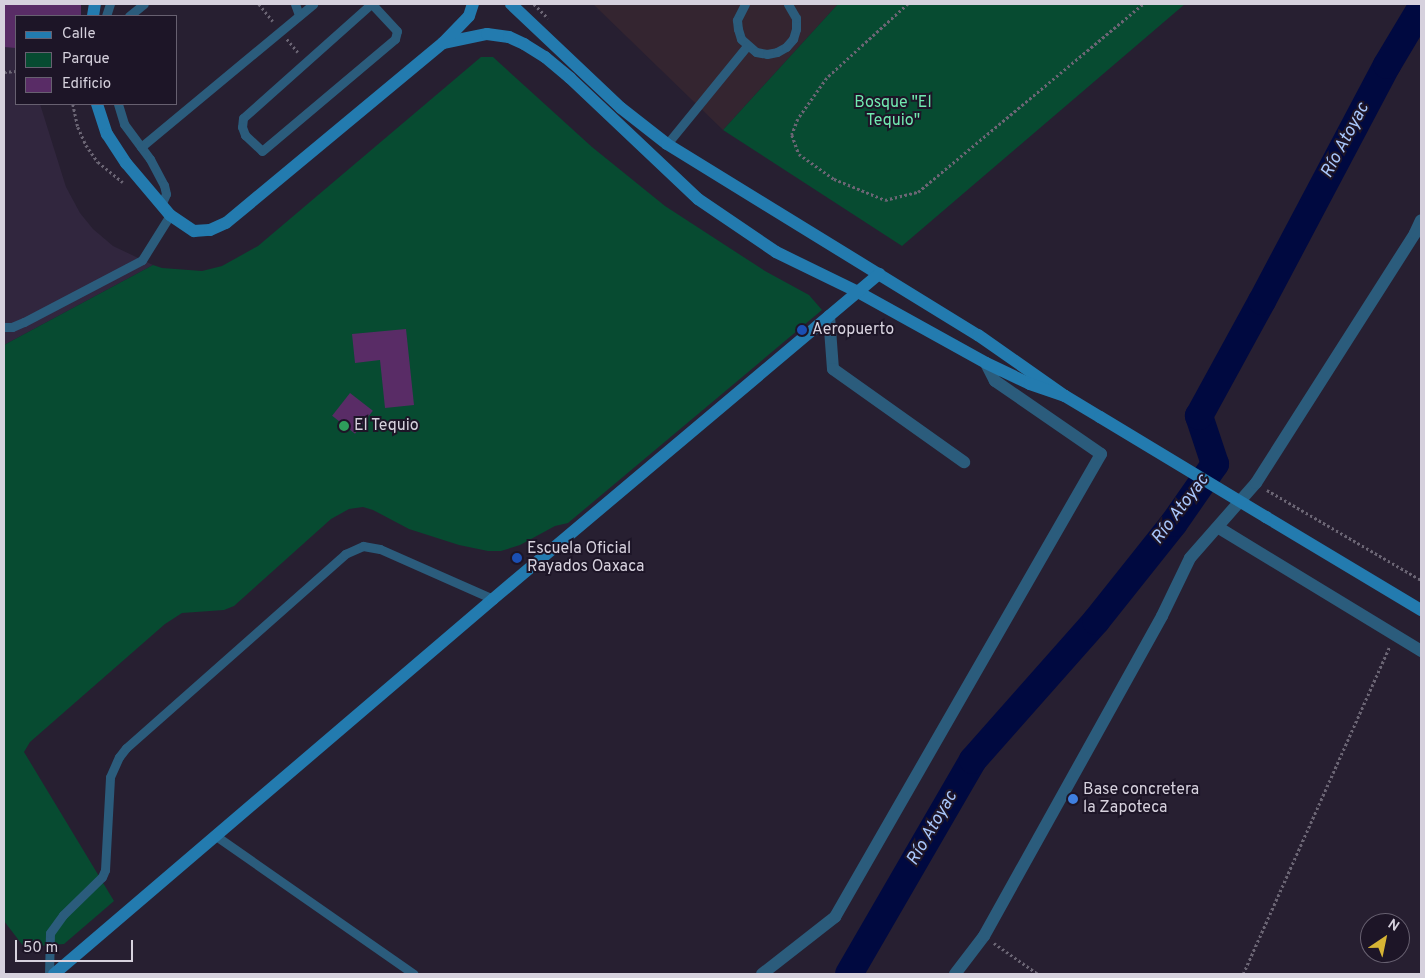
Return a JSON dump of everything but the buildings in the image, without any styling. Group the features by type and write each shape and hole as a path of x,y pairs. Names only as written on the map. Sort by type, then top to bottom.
{"street":[{"path":"97,105 107,134 116,148 170,216 194,231 210,230 226,222 443,43 469,16 473,4"},
{"path":"511,4 620,108 666,144 978,335 1065,396 1421,610"},
{"path":"443,43 487,34 509,37 545,57 698,199 776,252 858,292 986,363 1030,384 1065,396"},
{"path":"955,974 984,936 1162,616 1190,558 1219,528 1256,483 1415,234 1421,220"},
{"path":"54,974 493,599 879,274"},
{"path":"829,316 833,369 964,462"},
{"path":"762,974 835,917 1101,454 995,381 986,363"},
{"path":"1219,528 1421,652"}],"lane":[{"path":"131,15 144,4"},
{"path":"295,4 299,15"},
{"path":"141,147 313,4"},
{"path":"371,4 397,31 395,38 262,151 245,135 242,127 243,118 371,4"},
{"path":"745,4 738,20 738,29 747,46 756,52 766,54 777,52 786,47 796,29 796,18 788,4"},
{"path":"666,144 747,46"},
{"path":"118,105 124,124 141,147 164,185 166,194 161,205"},
{"path":"4,327 24,322 142,260 170,216"},
{"path":"49,974 50,933 63,916 102,877 105,870 110,777 119,757 126,748 345,554 363,546 380,548 493,599"},
{"path":"216,836 414,974"}],"path":[{"path":"908,4 827,78 798,119 792,135 799,154 827,174 885,200 918,192 1143,4"},
{"path":"73,105 78,127 86,145 98,162 126,185"},
{"path":"1256,483 1421,580"},
{"path":"1243,974 1394,635"},
{"path":"984,936 1038,974"}],"shaded area":[{"path":"4,4 81,4 81,15 15,15 15,105 40,105 66,187 80,213 93,229 113,246 153,265 4,345"},
{"path":"593,4 838,4 723,130"}],"green space":[{"name":"Bosque \"El Tequio\"","path":"838,4 1185,4 902,246 723,130"},
{"name":"El Tequio","path":"481,57 493,57 592,147 665,206 765,271 809,295 822,310 568,523 555,526 520,545 501,551 488,551 459,545 409,529 373,510 363,507 349,509 331,519 234,606 224,610 182,613 165,624 30,742 24,752 114,901 64,944 24,947 4,921 4,345 153,265 162,268 202,271 222,266 258,246"}],"waterway":[{"name":"Río Atoyac","path":"849,974 973,760 1096,621 1174,523 1215,464 1199,416 1387,65 1421,8"}],"place":[{"name":"Aeropuerto","path":"802,330"},
{"name":"El Tequio","path":"344,426"},
{"name":"Escuela Oficial Rayados Oaxaca","path":"517,558"},
{"name":"Base concretera la Zapoteca","path":"1073,799"}]}
